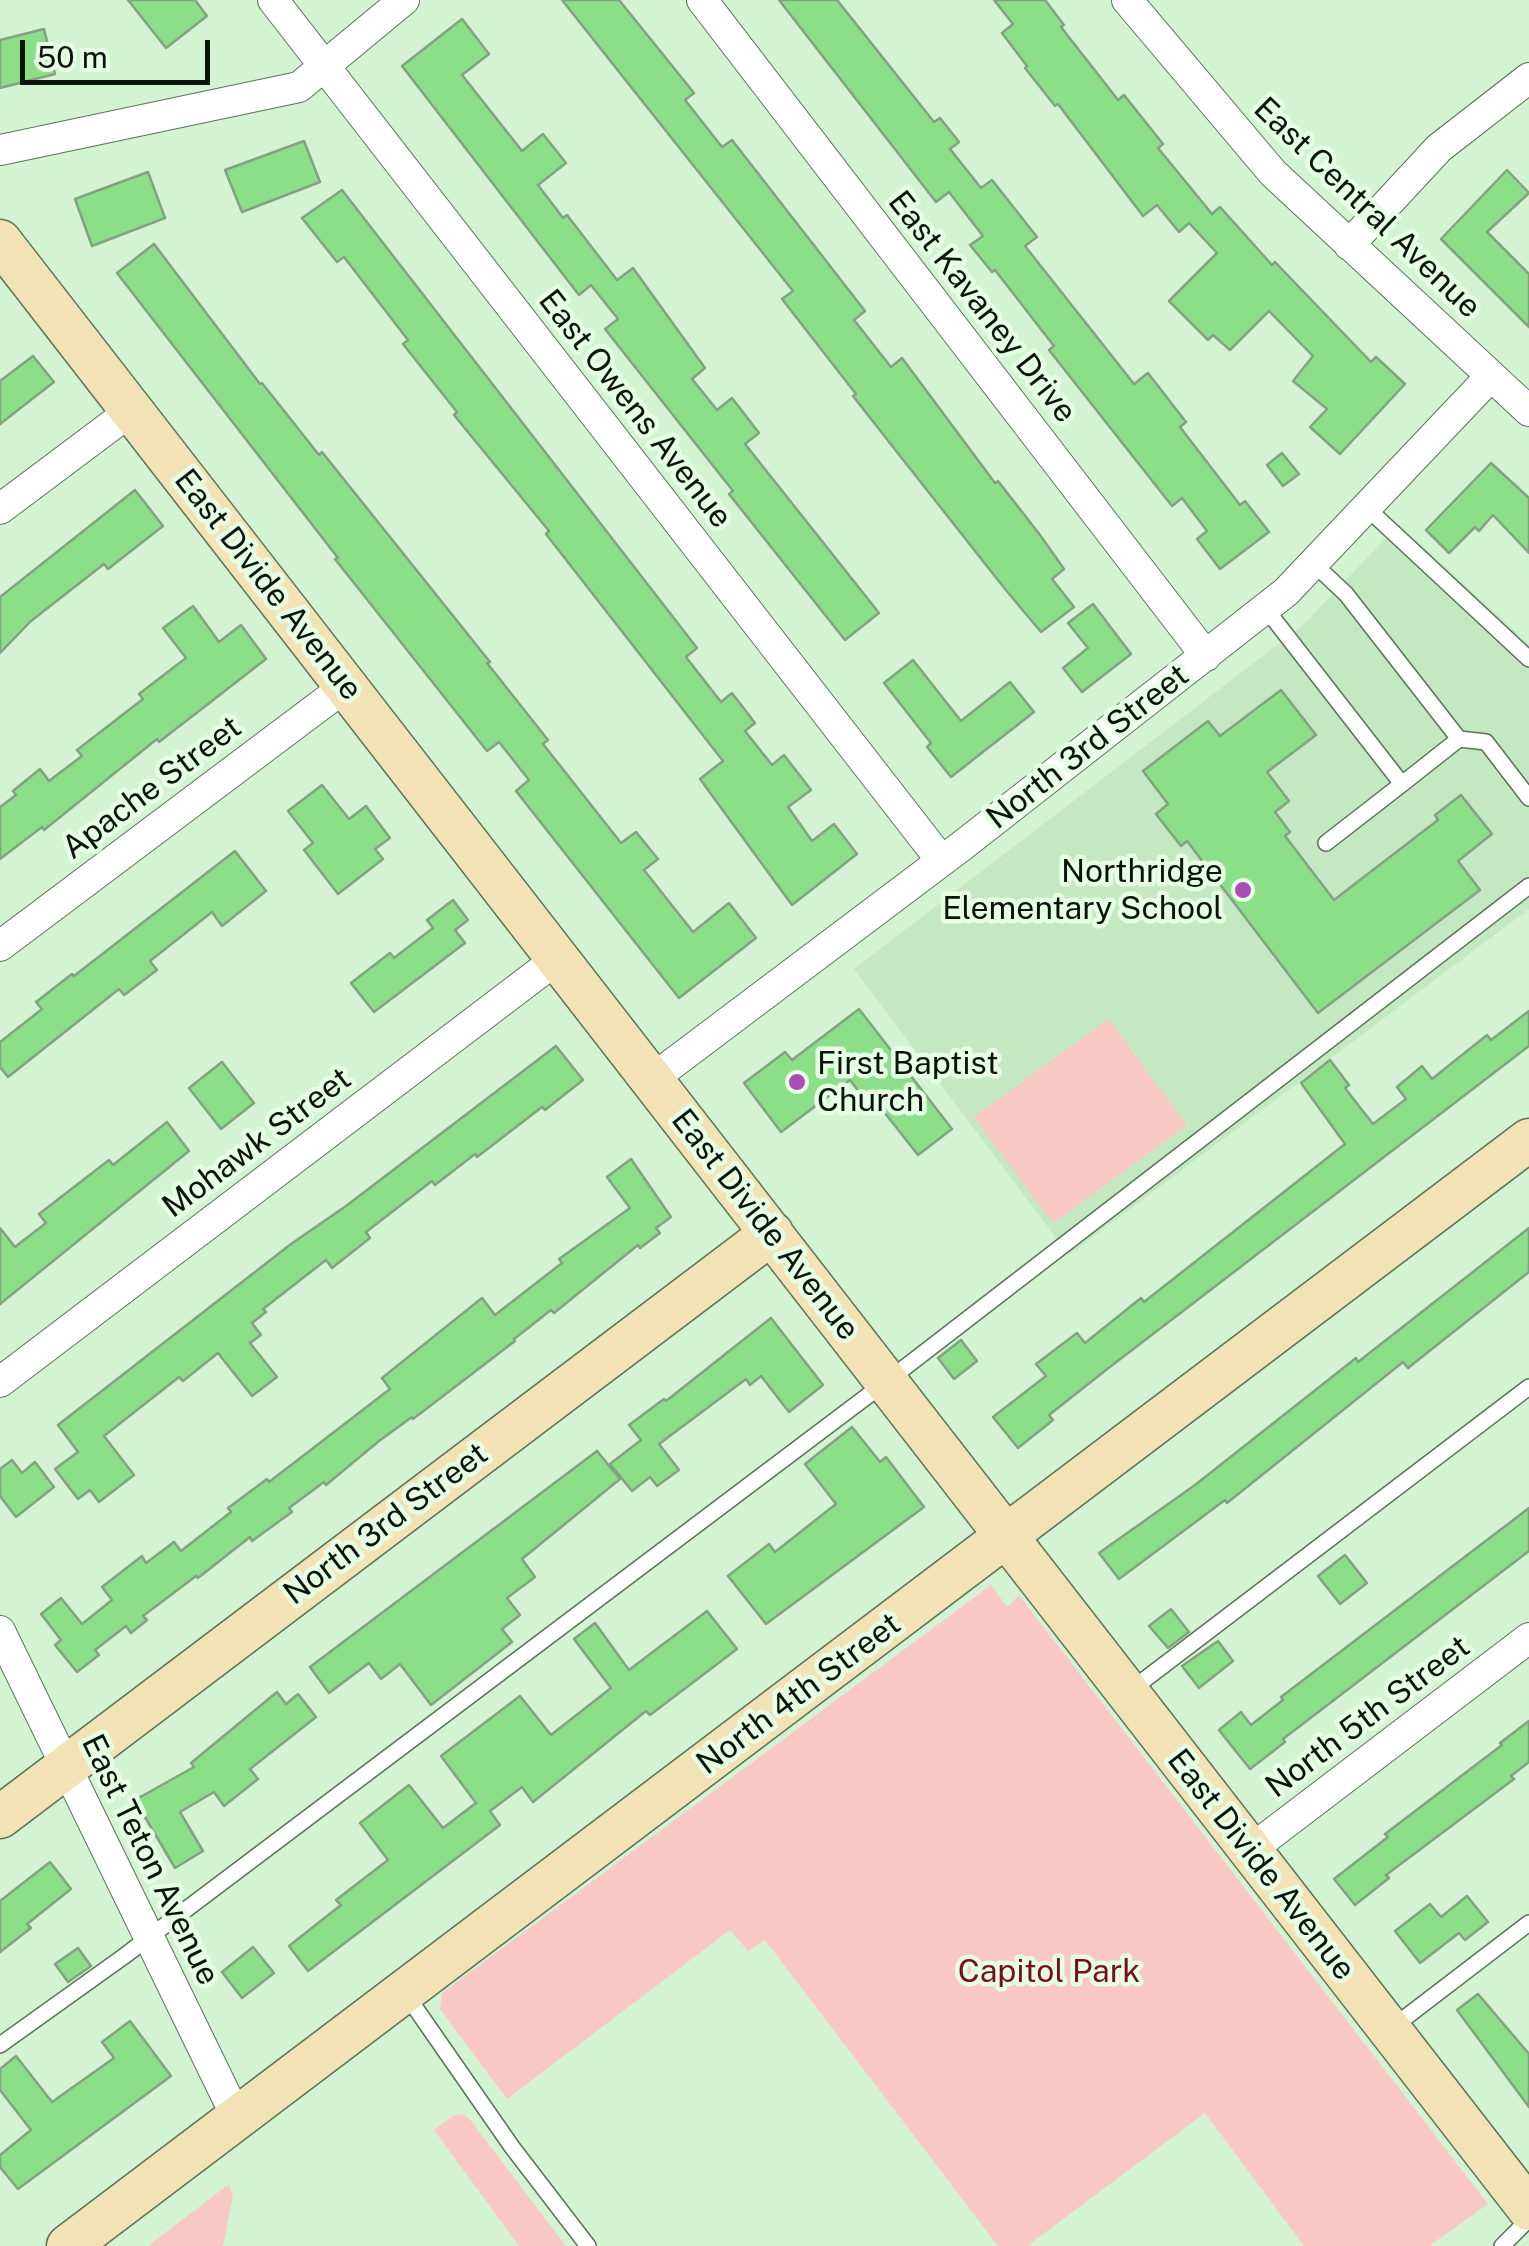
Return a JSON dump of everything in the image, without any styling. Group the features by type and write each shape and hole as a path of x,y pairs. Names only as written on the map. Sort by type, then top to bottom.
{"street":[{"name":"East Owens Avenue","path":"273,0 941,860"},
{"path":"0,150 299,87 404,0"},
{"name":"East Kavaney Drive","path":"702,0 1206,656"},
{"name":"East Central Avenue","path":"1126,0 1257,157 1529,411"},
{"path":"1349,245 1439,148 1529,78"},
{"name":"East Divide Avenue","path":"0,241 1529,2209"},
{"name":"North 3rd Street","path":"651,1080 1266,609 1315,565 1491,376"},
{"path":"0,509 132,410"},
{"name":"Apache Street","path":"0,946 346,686"},
{"name":"Mohawk Street","path":"0,1382 557,958"},
{"name":"North 4th Street","path":"68,2246 1529,1140"},
{"name":"North 3rd Street","path":"0,1817 772,1233"},
{"name":"East Teton Avenue","path":"0,1631 237,2118"},
{"name":"North 5th Street","path":"1249,1850 1529,1638"}],"lane":[{"path":"1368,509 1529,659"},
{"path":"1315,565 1346,594 1459,739"},
{"path":"1266,609 1402,784"},
{"path":"1326,843 1459,739 1486,742 1529,798"},
{"path":"0,2045 148,1938 886,1382 1529,886"},
{"path":"1128,1693 1529,1387"},
{"path":"1390,2030 1529,1923"},
{"path":"405,1993 512,2147 588,2246"},
{"path":"1502,2245 1529,2219"}],"shaded area":[{"name":"Northridge Elementary School","path":"1399,524 1529,644 1529,909 1069,1255 854,969 1302,626"}],"green space":[{"path":"1108,1019 1187,1125 1053,1223 974,1117"},
{"name":"Capitol Park","path":"991,1585 1007,1607 1019,1595 1488,2204 1429,2246 1304,2246 1205,2113 1027,2246 998,2246 765,1940 748,1951 730,1930 507,2099 440,2009 442,1993"},
{"path":"461,2114 468,2117 566,2246 519,2246 434,2130"},
{"path":"229,2184 233,2196 223,2246 148,2246"}],"building":[{"path":"128,0 195,0 207,16 166,48"},
{"path":"562,0 619,0 694,93 685,100 722,147 732,140 865,311 854,320 891,367 902,358 995,483 998,481 1040,535 1064,569 1052,579 1074,607 1041,632 853,396 856,394 782,299 793,291"},
{"path":"779,0 837,0 934,122 940,118 959,142 950,149 981,188 992,180 1037,237 1025,246 1134,384 1148,373 1186,422 1180,427 1240,505 1245,501 1269,532 1220,569 1197,539 1207,531 1182,498 1172,506 1049,350 1054,346 995,270 992,272 970,245 983,236 949,192 936,202"},
{"path":"994,0 1045,0 1118,100 1124,95 1163,144 1158,148 1212,214 1220,207 1272,265 1275,262 1371,362 1376,357 1405,384 1340,454 1310,427 1327,409 1293,381 1313,356 1269,311 1230,350 1213,335 1208,340 1169,301 1217,253 1189,223 1179,232 1157,205 1143,216 1058,104 1055,106 1025,68 1002,33 1013,24"},
{"path":"462,19 489,54 462,75 522,151 543,134 566,163 538,185 563,218 567,215 617,280 633,268 705,368 692,379 717,410 732,398 759,433 745,444 879,613 845,640 605,329 618,319 591,285 579,295 402,66"},
{"path":"44,29 55,74 0,88 0,40"},
{"path":"304,141 320,182 242,212 225,170"},
{"path":"1507,170 1529,193 1487,232 1529,274 1529,327 1441,239"},
{"path":"148,172 165,218 92,246 75,199"},
{"path":"342,190 697,648 686,657 721,702 732,693 755,723 745,731 772,765 784,755 811,790 788,807 812,841 834,824 857,854 792,905 700,779 723,761 546,534 549,531 454,415 457,412 403,344 408,340 344,257 337,262 302,218"},
{"path":"154,244 260,384 319,455 322,452 490,662 487,663 548,740 543,744 621,843 636,832 658,859 644,870 693,932 729,903 756,938 679,998 516,791 529,780 499,742 487,751 117,273"},
{"path":"33,356 54,382 0,424 0,381"},
{"path":"1282,453 1299,474 1283,486 1267,465"},
{"path":"1491,463 1529,498 1529,553 1493,515 1449,553 1426,530"},
{"path":"135,490 163,526 108,569 104,564 31,621 0,653 0,597"},
{"path":"1093,604 1131,654 1082,692 1063,668 1088,648 1068,623"},
{"path":"193,606 219,642 241,625 266,659 159,742 157,739 44,830 42,827 0,859 0,807 40,769 49,781 82,756 77,750 143,699 139,694 186,658 163,628"},
{"path":"913,660 961,721 1010,682 1034,712 951,777 927,747 931,743 884,683"},
{"path":"1281,690 1316,735 1267,772 1289,801 1275,812 1290,832 1285,836 1334,900 1438,820 1435,815 1461,795 1492,834 1458,861 1480,890 1318,1013 1187,841 1181,846 1156,814 1168,804 1143,771 1208,721 1220,736"},
{"path":"322,785 349,819 366,806 390,838 375,849 383,859 338,894 304,850 313,843 288,811"},
{"path":"235,851 266,891 222,926 212,912 150,961 157,970 124,995 119,989 8,1077 0,1067 0,1042 42,1009 36,1002"},
{"path":"453,900 468,920 455,930 465,943 374,1012 351,983 390,953 394,958 433,928 427,920"},
{"name":"First Baptist Church","path":"859,1009 952,1129 918,1155 873,1098 867,1102 850,1080 781,1132 744,1083 785,1052 792,1060"},
{"path":"1529,1011 1529,1046 1106,1370 1049,1415 1053,1420 1018,1448 993,1417 1046,1376 1036,1364 1077,1333 1085,1343 1141,1298 1144,1302 1345,1144 1301,1083 1330,1060 1349,1085 1345,1088 1373,1124 1406,1099 1397,1087 1422,1066 1432,1079 1487,1035 1491,1040"},
{"path":"556,1046 583,1080 477,1157 475,1154 435,1185 432,1181 366,1232 370,1238 332,1268 326,1260 263,1309 266,1312 252,1323 261,1335 250,1343 277,1377 252,1396 218,1353 183,1381 179,1377 104,1436 134,1475 99,1502 90,1490 78,1499 55,1469 78,1452 58,1425"},
{"path":"222,1062 254,1103 221,1129 189,1088"},
{"path":"167,1122 189,1151 0,1304 0,1228 15,1247 46,1223 39,1214 109,1160 113,1165"},
{"path":"631,1159 671,1217 656,1228 660,1233 640,1248 638,1245 554,1313 551,1310 326,1485 324,1482 289,1508 292,1512 252,1541 250,1537 143,1616 147,1620 131,1633 126,1626 95,1650 99,1655 77,1672 55,1645 61,1640 41,1614 61,1598 82,1624 112,1600 102,1587 142,1556 146,1563 174,1542 181,1551 231,1512 228,1508 267,1479 269,1482 390,1389 382,1378 482,1298 495,1315 562,1263 559,1259 630,1208 607,1177"},
{"path":"1529,1228 1529,1272 1408,1368 1403,1362 1227,1503 1225,1500 1119,1579 1099,1553 1195,1485 1356,1358 1358,1362"},
{"path":"771,1318 823,1385 789,1412 761,1376 750,1385 746,1379 659,1444 679,1470 657,1486 650,1477 632,1491 610,1464 641,1440 629,1425 666,1401"},
{"path":"961,1340 977,1361 954,1379 938,1358"},
{"path":"852,1427 880,1462 886,1457 924,1507 766,1624 728,1576 769,1544 775,1552 836,1504 805,1464"},
{"path":"597,1451 620,1479 522,1559 535,1577 507,1598 520,1615 502,1629 512,1642 431,1705 400,1664 381,1679 369,1663 329,1693 310,1667"},
{"path":"12,1460 22,1473 35,1462 54,1487 16,1517 0,1496 0,1469"},
{"path":"1529,1508 1529,1551 1283,1739 1285,1742 1250,1769 1219,1730 1241,1712 1251,1725 1283,1700 1281,1697"},
{"path":"1345,1555 1367,1583 1340,1604 1318,1576"},
{"path":"1171,1609 1189,1632 1168,1648 1149,1626"},
{"path":"707,1611 737,1649 650,1715 646,1711 533,1802 522,1787 490,1811 500,1825 308,1971 289,1946 341,1905 336,1900 388,1860 360,1823 409,1785 443,1828 476,1803 441,1756 520,1696 551,1735 611,1688 574,1639 595,1623 629,1670"},
{"path":"1218,1641 1233,1661 1199,1688 1182,1666"},
{"path":"277,1692 286,1704 298,1694 316,1717 250,1769 258,1779 224,1806 214,1792 180,1812 203,1851 175,1868 135,1800 194,1767 191,1763"},
{"path":"1529,1721 1529,1762 1511,1776 1514,1779 1386,1875 1389,1878 1355,1905 1334,1879"},
{"path":"50,1862 71,1889 27,1924 31,1928 0,1952 0,1901"},
{"path":"1467,1896 1488,1922 1465,1940 1459,1933 1420,1963 1395,1931 1430,1904 1441,1917"},
{"path":"253,1947 274,1973 242,1998 222,1972"},
{"path":"78,1948 91,1966 68,1982 55,1964"},
{"path":"1478,1994 1529,2054 1529,2107 1457,2010"},
{"path":"130,2021 171,2076 18,2189 0,2167 0,2155 31,2130 0,2090 0,2069 16,2056 52,2102 114,2058 102,2042"}],"place":[{"name":"Northridge Elementary School","path":"1243,890"},
{"name":"First Baptist Church","path":"797,1082"}]}
